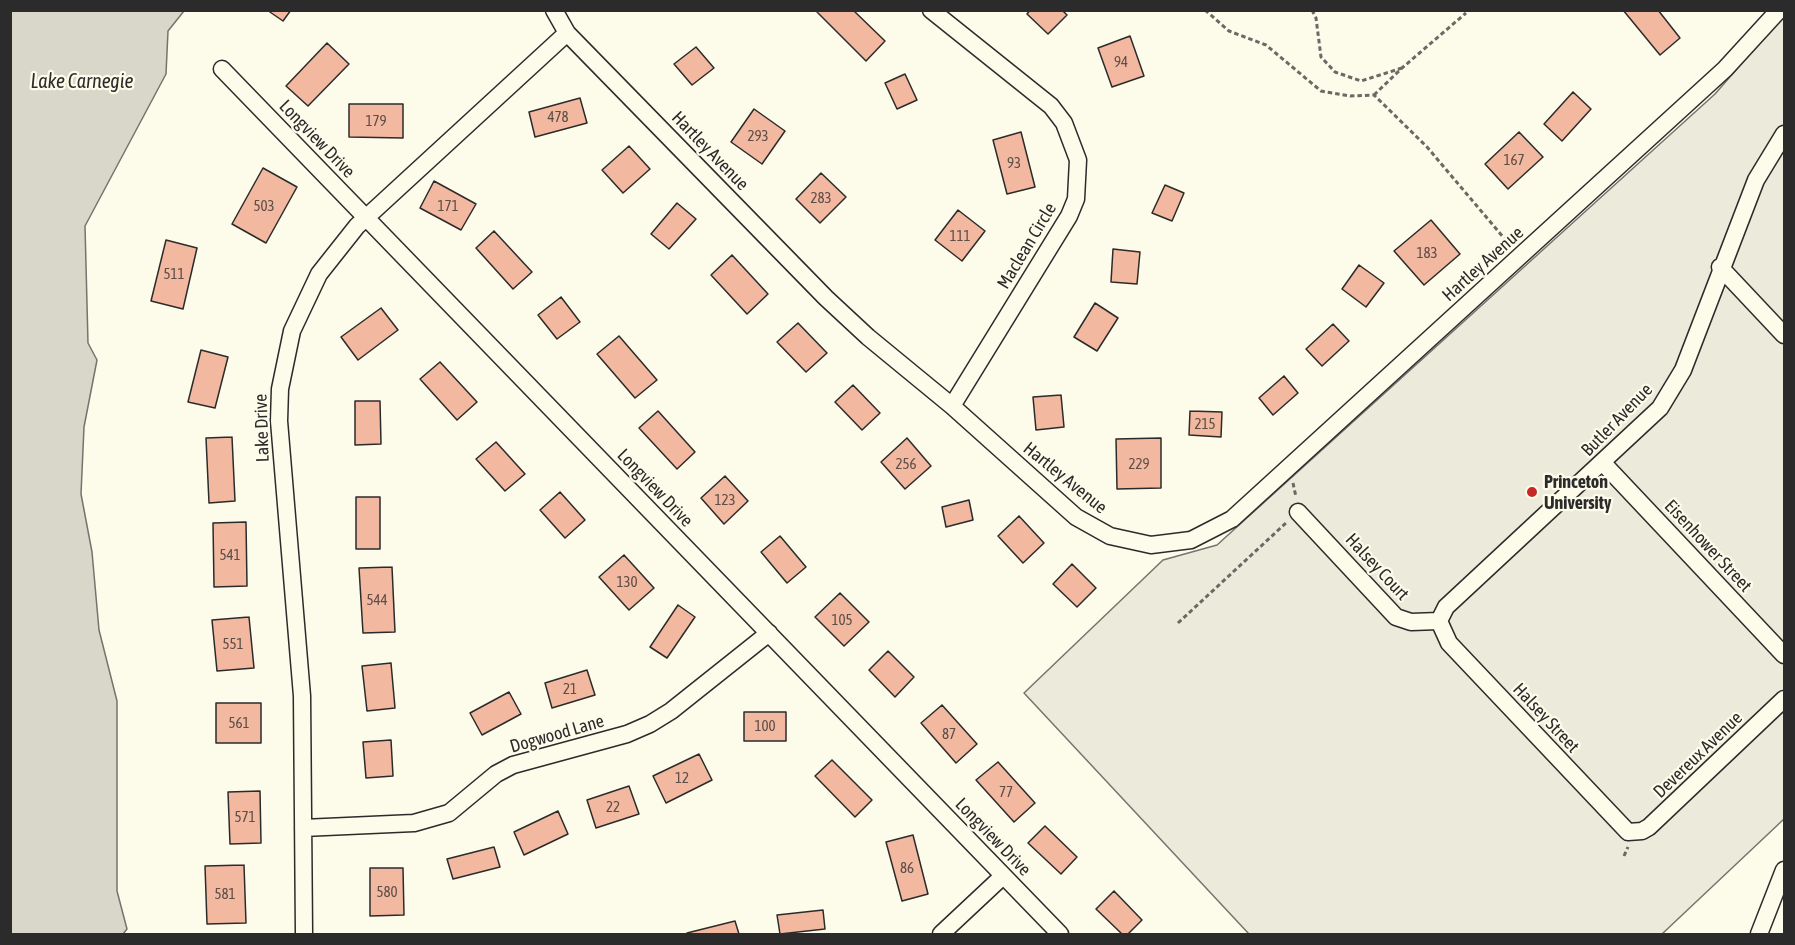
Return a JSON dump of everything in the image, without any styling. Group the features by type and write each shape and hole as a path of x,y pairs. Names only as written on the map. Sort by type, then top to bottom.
{"street":[{"name":"Hartley Avenue","path":"554,10 567,33 826,298 1076,517 1094,529 1129,542 1151,545 1191,540 1214,531 1241,512 1716,76 1779,10"},
{"name":"Maclean Circle","path":"931,10 1051,106 1064,123 1078,160 1076,199 1069,216 952,406"},
{"name":"Lake Drive","path":"304,934 302,696 279,421 280,389 285,358 303,302 337,248 366,218 567,33"},
{"name":"Longview Drive","path":"222,69 1060,934"},
{"name":"Butler Avenue","path":"1439,621 1446,607 1660,408 1683,370 1720,267 1756,180 1785,134"},
{"path":"1720,267 1785,335"},
{"name":"Eisenhower Street","path":"1603,463 1785,655"},
{"name":"Halsey Court","path":"1298,512 1396,616 1411,622 1439,621"},
{"name":"Halsey Street","path":"1439,621 1449,643 1623,829 1635,832"},
{"name":"Dogwood Lane","path":"303,828 414,823 449,813 496,774 513,765 627,734 650,724 671,711 769,633"},
{"name":"Devereux Avenue","path":"1635,832 1649,828 1785,699"},
{"path":"1759,934 1785,870"},
{"path":"941,934 1003,876"}],"path":[{"path":"1205,10 1229,31 1266,45 1321,92 1350,96 1374,95 1466,13"},
{"path":"1312,10 1316,18 1321,57 1335,72 1361,81 1402,68"},
{"path":"1374,95 1427,147 1509,244"},
{"path":"1178,623 1298,512"}],"shaded area":[{"name":"Princeton University","path":"1784,15 1784,819 1662,934 1249,934 1024,693 1163,560 1217,545 1715,94"}],"water":[{"name":"Lake Carnegie","path":"10,11 184,11 168,31 166,74 85,226 88,343 97,360 84,427 81,494 92,552 99,630 117,701 117,891 127,929 123,934 11,934"}],"building":[{"path":"267,10 291,10 283,21"},
{"path":"819,10 853,10 885,41 866,61 817,12"},
{"path":"1030,10 1062,10 1067,15 1048,34 1027,14"},
{"path":"1623,10 1658,10 1680,38 1660,55"},
{"path":"1130,36 1144,76 1112,87 1098,48"},
{"path":"327,43 349,64 308,106 286,86"},
{"path":"696,47 714,68 692,85 674,64"},
{"path":"905,74 917,100 897,109 885,83"},
{"path":"1573,92 1591,109 1562,141 1544,124"},
{"path":"580,98 587,123 535,137 529,112"},
{"path":"349,104 403,104 403,138 349,137"},
{"path":"754,109 785,131 762,164 731,142"},
{"path":"1021,132 1035,187 1007,194 993,140"},
{"path":"1519,132 1543,157 1508,189 1485,164"},
{"path":"629,146 650,169 623,193 602,170"},
{"path":"263,168 297,187 266,243 232,224"},
{"path":"821,173 846,197 820,223 796,199"},
{"path":"434,181 476,204 461,230 420,208"},
{"path":"1165,185 1184,193 1172,221 1152,213"},
{"path":"677,203 696,219 669,249 651,234"},
{"path":"958,210 985,231 962,261 935,240"},
{"path":"1431,220 1460,254 1424,285 1394,251"},
{"path":"494,231 532,272 513,289 476,248"},
{"path":"166,240 197,248 183,309 151,301"},
{"path":"1113,249 1140,252 1137,284 1111,282"},
{"path":"732,255 768,294 747,314 711,275"},
{"path":"1359,265 1384,283 1366,307 1342,289"},
{"path":"561,297 580,322 557,339 538,315"},
{"path":"1095,303 1118,318 1097,351 1074,337"},
{"path":"381,308 398,330 358,360 341,337"},
{"path":"798,323 827,353 806,372 777,342"},
{"path":"1333,324 1349,341 1322,366 1306,349"},
{"path":"619,336 657,380 635,398 597,354"},
{"path":"201,350 228,357 215,408 188,402"},
{"path":"440,362 477,402 457,420 420,379"},
{"path":"1284,376 1298,393 1273,415 1259,398"},
{"path":"853,385 880,413 862,430 835,402"},
{"path":"1061,395 1064,427 1036,430 1033,397"},
{"path":"355,401 380,401 381,444 355,445"},
{"path":"658,411 695,452 677,469 639,428"},
{"path":"1190,411 1222,412 1221,437 1189,435"},
{"path":"232,437 235,501 209,503 206,438"},
{"path":"907,438 931,466 905,489 881,462"},
{"path":"1161,438 1161,488 1117,489 1116,439"},
{"path":"496,442 525,474 505,491 476,459"},
{"path":"725,476 748,501 724,524 701,498"},
{"path":"560,492 585,520 565,538 540,510"},
{"path":"356,497 380,497 380,549 356,549"},
{"path":"969,500 973,520 946,527 942,507"},
{"path":"1019,516 1044,543 1023,563 998,536"},
{"path":"246,522 247,586 214,587 213,523"},
{"path":"780,536 806,567 787,583 761,552"},
{"path":"624,555 654,588 629,610 599,577"},
{"path":"1072,564 1096,588 1077,607 1053,584"},
{"path":"392,567 395,632 363,633 359,568"},
{"path":"840,593 869,622 844,646 815,617"},
{"path":"678,605 695,617 667,658 650,647"},
{"path":"249,617 254,668 217,671 212,620"},
{"path":"888,651 914,677 895,697 869,670"},
{"path":"391,663 395,708 367,711 362,666"},
{"path":"587,670 595,695 552,708 545,683"},
{"path":"509,692 521,714 482,735 470,713"},
{"path":"216,703 261,703 261,743 216,743"},
{"path":"942,705 977,744 956,763 921,723"},
{"path":"744,712 786,712 786,741 744,741"},
{"path":"391,740 393,776 366,778 363,742"},
{"path":"699,754 712,780 666,803 653,776"},
{"path":"832,760 872,800 855,817 815,776"},
{"path":"998,762 1035,803 1014,822 976,780"},
{"path":"629,786 639,814 596,828 587,800"},
{"path":"260,791 261,843 230,844 228,792"},
{"path":"558,811 568,834 524,855 514,832"},
{"path":"1045,826 1077,857 1061,874 1028,843"},
{"path":"913,835 928,894 902,901 886,842"},
{"path":"494,847 500,867 453,879 447,859"},
{"path":"244,865 246,923 207,924 205,866"},
{"path":"370,868 403,868 404,915 370,916"},
{"path":"1114,891 1142,920 1128,934 1122,934 1096,909"},
{"path":"823,910 825,929 780,934 777,915"},
{"path":"735,921 739,934 687,933"}],"place":[{"name":"Princeton University","path":"1532,492"}]}
